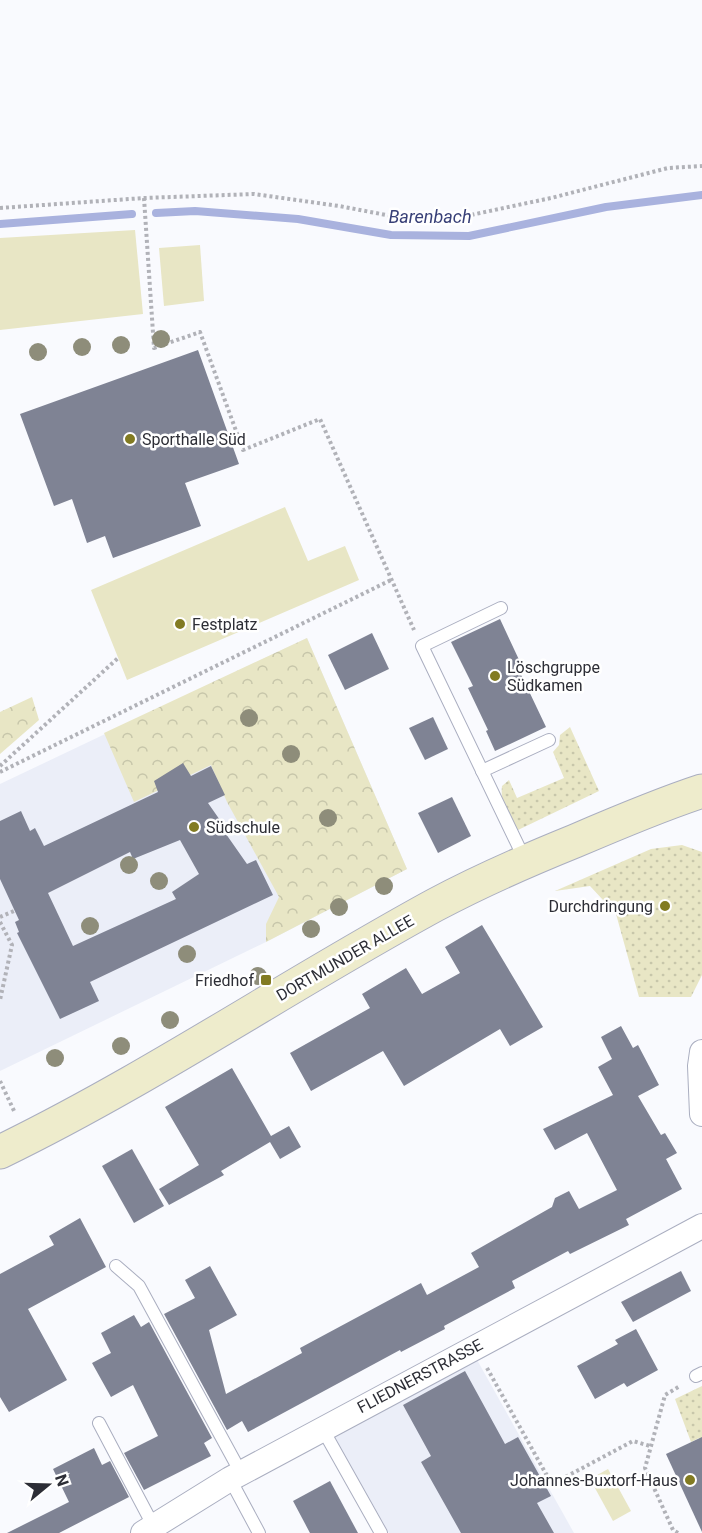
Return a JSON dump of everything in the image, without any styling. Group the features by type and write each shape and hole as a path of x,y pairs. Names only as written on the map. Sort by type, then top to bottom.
{"main road":[{"name":"DORTMUNDER ALLEE","path":"0,1152 127,1086 435,906 526,861 658,806 702,791"}],"street":[{"path":"702,1052 700,1066 702,1114"},
{"name":"FLIEDNERSTRASSE","path":"149,1530 236,1476 322,1428 702,1226"}],"lane":[{"path":"501,608 422,646 526,861"},
{"path":"482,771 549,740"},
{"path":"116,1266 139,1286 236,1476 259,1533"},
{"path":"99,1423 149,1530"},
{"path":"322,1428 381,1533"}],"path":[{"path":"0,208 144,198 254,194 402,218 466,216 551,198 668,168 702,166"},
{"path":"144,198 154,348 200,332 243,450 320,420 422,646"},
{"path":"0,772 391,580"},
{"path":"0,766 118,658"},
{"path":"0,1000 12,945 0,920 14,911"},
{"path":"475,1347 546,1474 558,1481 633,1441 650,1446"},
{"path":"674,1390 665,1395 645,1468 674,1530 678,1533"}],"shaded area":[{"name":"Südschule","path":"307,638 407,869 266,942 0,1071 0,784"},
{"path":"476,1358 574,1533 389,1533 333,1435"}],"green space":[{"path":"135,230 143,314 0,330 0,238"},
{"path":"200,245 204,301 164,306 159,248"},
{"name":"Festplatz","path":"285,507 308,561 345,546 359,580 127,680 91,590"},
{"path":"307,638 407,869 266,942 266,924 279,897 227,802 211,765 134,802 104,733"},
{"path":"32,697 39,720 0,754 0,712"},
{"path":"570,727 599,791 518,830 505,809 502,786 509,780 517,798 564,778 553,752 559,745 560,735"},
{"path":"682,845 702,852 702,975 691,997 639,997 616,914 590,886 555,891 651,849"},
{"path":"702,1386 702,1444 699,1438 691,1442 675,1399"},
{"path":"608,1469 631,1511 613,1521 590,1479"}],"building":[{"name":"Sporthalle Süd","path":"198,350 239,464 185,483 201,526 113,558 105,536 87,543 72,499 54,506 20,414"},
{"name":"Löschgruppe Südkamen","path":"500,619 521,664 517,666 546,727 495,751 486,731 488,730 468,688 473,686 451,642"},
{"path":"372,633 389,669 345,690 328,655"},
{"path":"433,717 448,749 425,760 409,728"},
{"path":"183,763 191,776 211,766 225,795 208,803 222,823 219,824 247,864 256,860 273,895 90,982 99,1001 60,1019 17,933 19,932 15,922 19,920 0,879 0,821 21,811 30,831 35,828 44,846 158,792 154,781","holes":["180,840 199,874 172,892 176,899 73,946 48,893 130,852 133,859"]},
{"path":"452,797 471,836 438,853 418,813"},
{"path":"482,925 543,1027 510,1046 500,1029 404,1086 383,1051 311,1091 290,1053 370,1008 362,994 406,968 422,994 460,973 445,947"},
{"path":"621,1026 633,1048 638,1045 659,1085 638,1096 661,1135 665,1133 677,1153 666,1159 682,1189 626,1219 629,1225 570,1254 568,1251 512,1281 515,1288 444,1326 445,1329 401,1352 400,1350 248,1432 242,1421 227,1430 164,1314 195,1298 185,1280 210,1266 237,1315 209,1330 226,1394 302,1353 300,1348 421,1283 427,1295 479,1267 471,1253 552,1207 555,1198 569,1191 579,1209 617,1190 587,1133 555,1150 543,1129 613,1095 598,1067 612,1059 601,1037"},
{"path":"232,1068 271,1136 289,1126 301,1147 280,1159 270,1142 221,1171 224,1175 169,1205 159,1189 199,1165 165,1107"},
{"path":"132,1149 164,1206 134,1223 102,1166"},
{"path":"80,1218 106,1267 28,1309 67,1380 9,1412 0,1397 0,1274 54,1245 49,1236"},
{"path":"681,1271 691,1291 633,1322 621,1302"},
{"path":"134,1315 141,1327 149,1322 212,1438 204,1443 211,1456 144,1490 124,1453 158,1436 133,1385 111,1397 92,1363 111,1353 101,1333"},
{"path":"636,1329 658,1370 627,1387 624,1383 595,1399 577,1366 618,1344 615,1340"},
{"path":"465,1371 505,1444 518,1437 551,1496 537,1503 554,1533 461,1533 421,1462 431,1456 403,1405"},
{"name":"Johannes-Buxtorf-Haus","path":"702,1437 702,1532 666,1454"},
{"path":"94,1448 102,1465 110,1461 129,1497 59,1533 7,1533 69,1502 53,1469"},
{"path":"330,1481 358,1533 310,1533 293,1501"}],"waterway":[{"name":"Barenbach","path":"156,213 195,211 298,219 391,235 469,236 606,207 702,195"},
{"name":"Barenbach","path":"0,224 132,214"}],"place":[{"name":"Sporthalle Süd","path":"130,439"},
{"name":"Festplatz","path":"180,624"},
{"name":"Löschgruppe Südkamen","path":"495,676"},
{"name":"Südschule","path":"194,827"},
{"name":"Durchdringung","path":"665,906"},
{"name":"Friedhof","path":"266,980"},
{"name":"Johannes-Buxtorf-Haus","path":"690,1480"}]}
